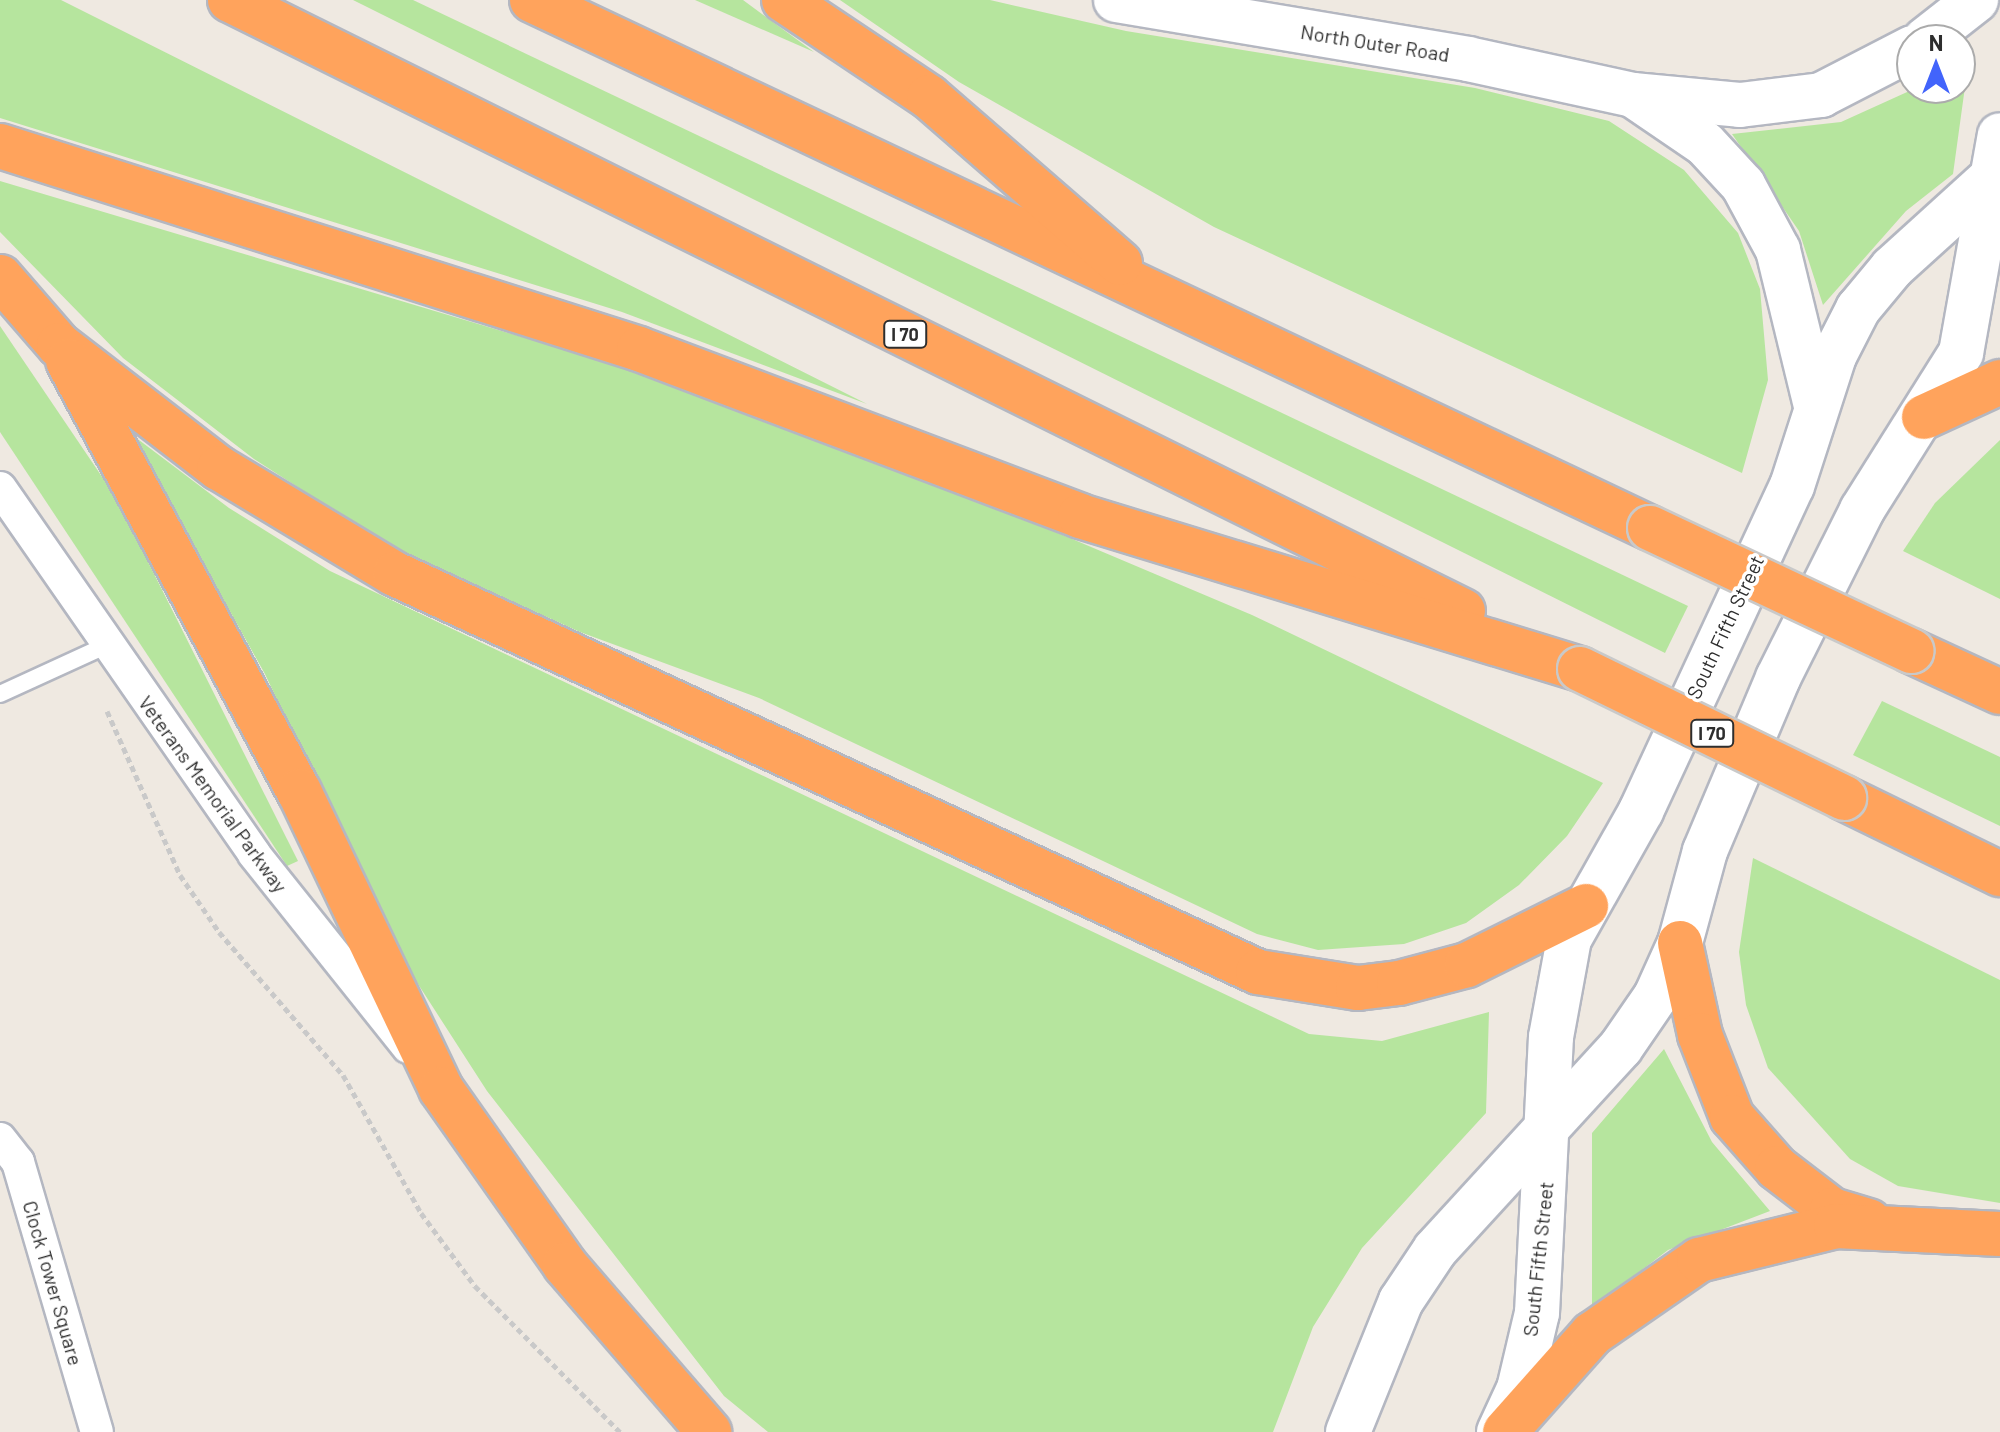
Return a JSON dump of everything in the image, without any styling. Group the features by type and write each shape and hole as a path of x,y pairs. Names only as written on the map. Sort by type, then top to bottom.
{"highway":[{"name":"I 70","path":"230,0 2000,874"},
{"path":"532,0 2000,692"},
{"path":"784,0 929,97 1162,298"},
{"path":"0,146 639,349 1080,516 1580,669"},
{"path":"0,277 59,345 219,468 395,574 1258,972 1358,988 1399,983 1467,965 1586,906"},
{"path":"59,345 299,791 441,1089 565,1265 709,1432"},
{"path":"1924,417 2000,382"},
{"path":"1680,943 1700,1035 1732,1117 1777,1168 1832,1210 1881,1225"},
{"path":"1502,1432 1592,1334 1699,1260 1762,1239 1881,1225 2000,1234"}],"main road":[{"name":"North Outer Road","path":"1116,0 1468,59 1633,95"},
{"path":"1945,24 1976,0"},
{"path":"1633,95 1740,105 1821,95 1896,56"},
{"path":"1633,95 1705,144 1743,185 1778,250 1816,406"},
{"name":"South Fifth Street","path":"1502,1432 1519,1389 1537,1313 1557,980 1586,906 1641,811 1792,486 1816,406 1858,309 1892,268 1999,160"},
{"name":"South Fifth Street","path":"1348,1432 1401,1301 1435,1250 1621,1047 1680,943 1705,851 1778,678 1862,510 1924,417 1961,353 1999,160"}],"street":[{"name":"Veterans Memorial Parkway","path":"0,488 105,646 254,854 441,1089"},
{"name":"Clock Tower Square","path":"0,1139 18,1162 97,1432"}],"lane":[{"path":"0,694 105,646"}],"path":[{"path":"107,711 142,801 219,932 343,1075 421,1213 475,1286 620,1432"}],"green space":[{"path":"0,0 61,0 867,404 622,312 0,118"},
{"path":"353,0 413,0 1688,606 1665,653"},
{"path":"695,0 743,0 814,52"},
{"path":"840,0 990,0 1126,31 1475,88 1609,121 1684,170 1738,233 1760,289 1768,380 1742,473 1214,227 959,82"},
{"path":"1896,97 1896,104 1963,104 1953,174 1906,211 1823,305 1799,231 1732,134 1841,122"},
{"path":"0,181 629,369 966,494 1252,615 1603,783 1567,836 1519,885 1466,923 1404,944 1318,950 1257,934 759,698 580,632 388,545 254,459 123,358 0,232"},
{"path":"0,326 115,496 298,861 287,866 0,432"},
{"path":"131,434 229,508 330,571 1309,1034 1382,1041 1489,1012 1486,1113 1362,1248 1313,1327 1273,1432 768,1432 724,1396 487,1091 389,939 265,674"},
{"path":"2000,440 2000,599 1903,551 1935,503"},
{"path":"1882,701 2000,757 2000,826 1853,755"},
{"path":"1753,858 2000,980 2000,1203 1898,1186 1850,1159 1768,1068 1746,1005 1739,952"},
{"path":"1664,1049 1712,1142 1770,1211 1668,1250 1592,1308 1592,1133"}]}
